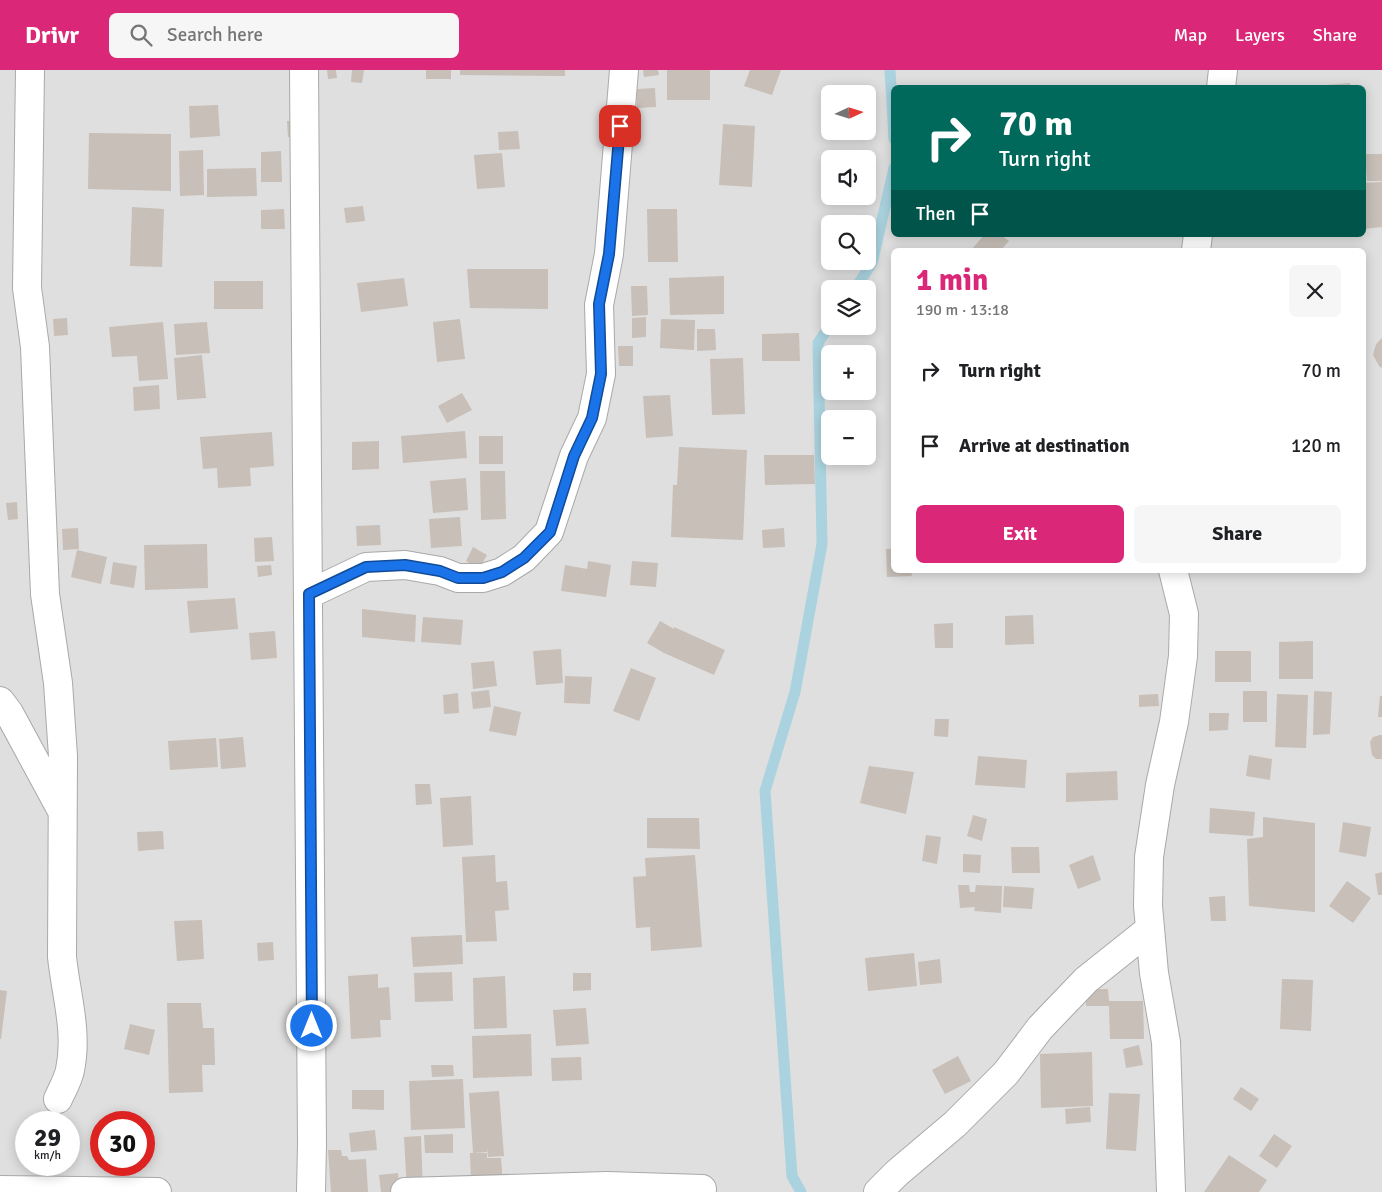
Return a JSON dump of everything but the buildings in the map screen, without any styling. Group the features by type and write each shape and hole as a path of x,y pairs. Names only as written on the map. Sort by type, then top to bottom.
{"street":[{"path":"30,70 27,288 35,346 45,594 58,683 63,756 62,957 64,978 70,1004 73,1042 70,1071 58,1099"},
{"path":"304,70 309,594 311,1192"},
{"path":"309,594 366,567 405,565 440,571 458,578 483,578 502,572 524,558 550,532 574,456 592,418 601,374 599,304 609,254 624,70"},
{"path":"1221,85 1223,70"},
{"path":"1171,1192 1166,1042 1154,974 1148,906 1149,857 1160,786 1174,722 1183,656 1184,614 1174,573"},
{"path":"0,701 9,713 63,813"},
{"path":"878,1192 897,1173 955,1124 1006,1073 1040,1028 1086,980 1150,929"},
{"path":"405,1192 702,1189"},
{"path":"14,1191 157,1192"}],"shaded area":[{"path":"0,70 1382,70 1382,1192 0,1192"}],"waterway":[{"path":"890,70 891,87"},
{"path":"861,280 872,263 891,181"},
{"path":"801,1192 792,1176 765,791 795,692 822,544 818,343 823,335"}],"route":[{"path":"312,1026 309,594 366,567 405,565 440,571 458,578 483,578 502,572 524,558 550,532 574,456 592,418 601,374 599,304 609,254 620,126"}]}
